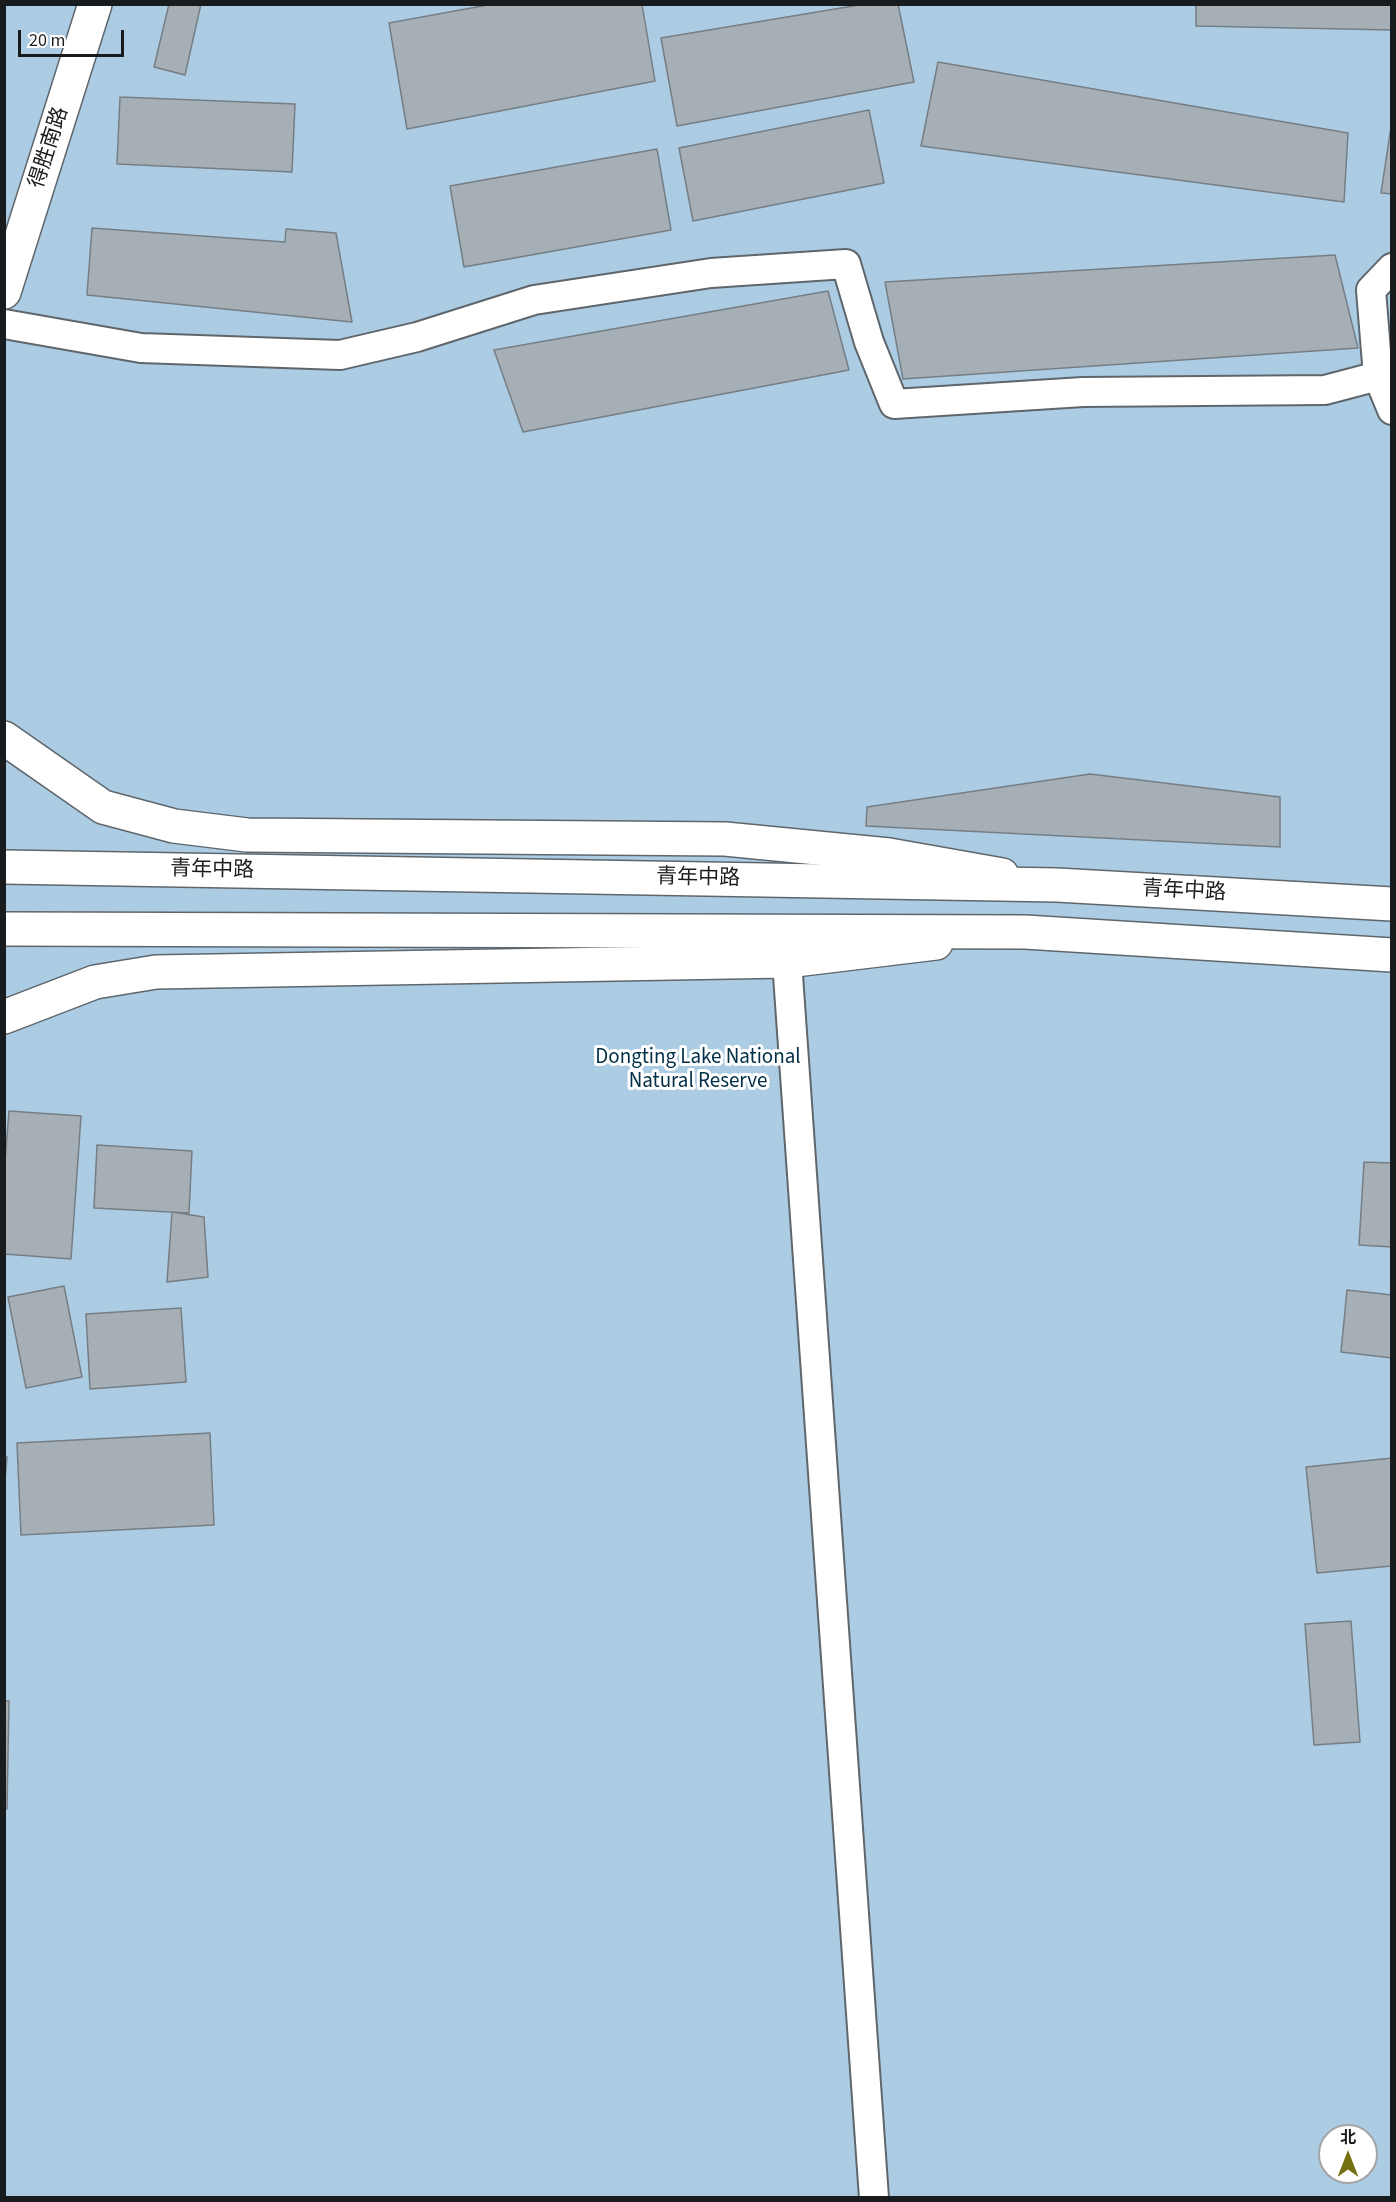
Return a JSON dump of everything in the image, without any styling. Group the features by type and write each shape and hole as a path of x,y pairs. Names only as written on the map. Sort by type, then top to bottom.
{"main road":[{"name":"得胜南路","path":"4,292 95,4"},
{"path":"4,738 103,807 174,826 247,835 724,839 889,855 1057,885"},
{"name":"青年中路","path":"4,867 1057,885 1392,904"},
{"path":"4,929 1025,932 1392,954"},
{"path":"4,1017 95,982 156,972 787,961 1025,932"}],"street":[{"path":"4,324 141,348 340,355 417,337 534,300 711,273 846,264 869,342 894,404 1083,392 1325,390 1378,376"},
{"path":"1392,268 1371,290 1378,376 1392,410"},
{"path":"787,961 874,2198"}],"green space":[{"name":"Dongting Lake National Natural Reserve","path":"5,5 1391,5 1391,2197 5,2197"}],"building":[{"path":"169,4 201,4 185,75 154,67"},
{"path":"493,4 642,4 655,81 407,129 389,23"},
{"path":"865,4 898,4 914,82 677,126 661,38"},
{"path":"1196,4 1392,4 1392,30 1196,26"},
{"path":"938,62 1348,133 1344,202 921,146"},
{"path":"120,97 295,104 292,172 117,164"},
{"path":"869,110 884,183 693,221 679,148"},
{"path":"1392,120 1392,194 1381,193"},
{"path":"657,149 671,230 464,267 450,186"},
{"path":"92,228 285,242 286,229 336,233 352,322 87,295"},
{"path":"1335,255 1358,348 903,379 885,282"},
{"path":"828,291 849,370 523,432 494,350"},
{"path":"1090,774 1280,797 1280,847 866,826 867,807"},
{"path":"9,1111 81,1116 71,1259 4,1254 4,1174"},
{"path":"97,1145 192,1151 189,1213 94,1208"},
{"path":"1364,1162 1392,1163 1392,1247 1359,1245"},
{"path":"172,1212 204,1217 208,1277 167,1282"},
{"path":"64,1286 82,1377 26,1388 8,1297"},
{"path":"1347,1290 1392,1295 1392,1358 1341,1352"},
{"path":"181,1308 186,1382 90,1389 86,1314"},
{"path":"210,1433 214,1525 21,1535 17,1443"},
{"path":"4,1457 7,1457 4,1491"},
{"path":"1392,1458 1392,1566 1317,1573 1306,1467"},
{"path":"1351,1621 1360,1742 1314,1745 1305,1624"},
{"path":"4,1701 9,1701 7,1809 4,1809"}]}
